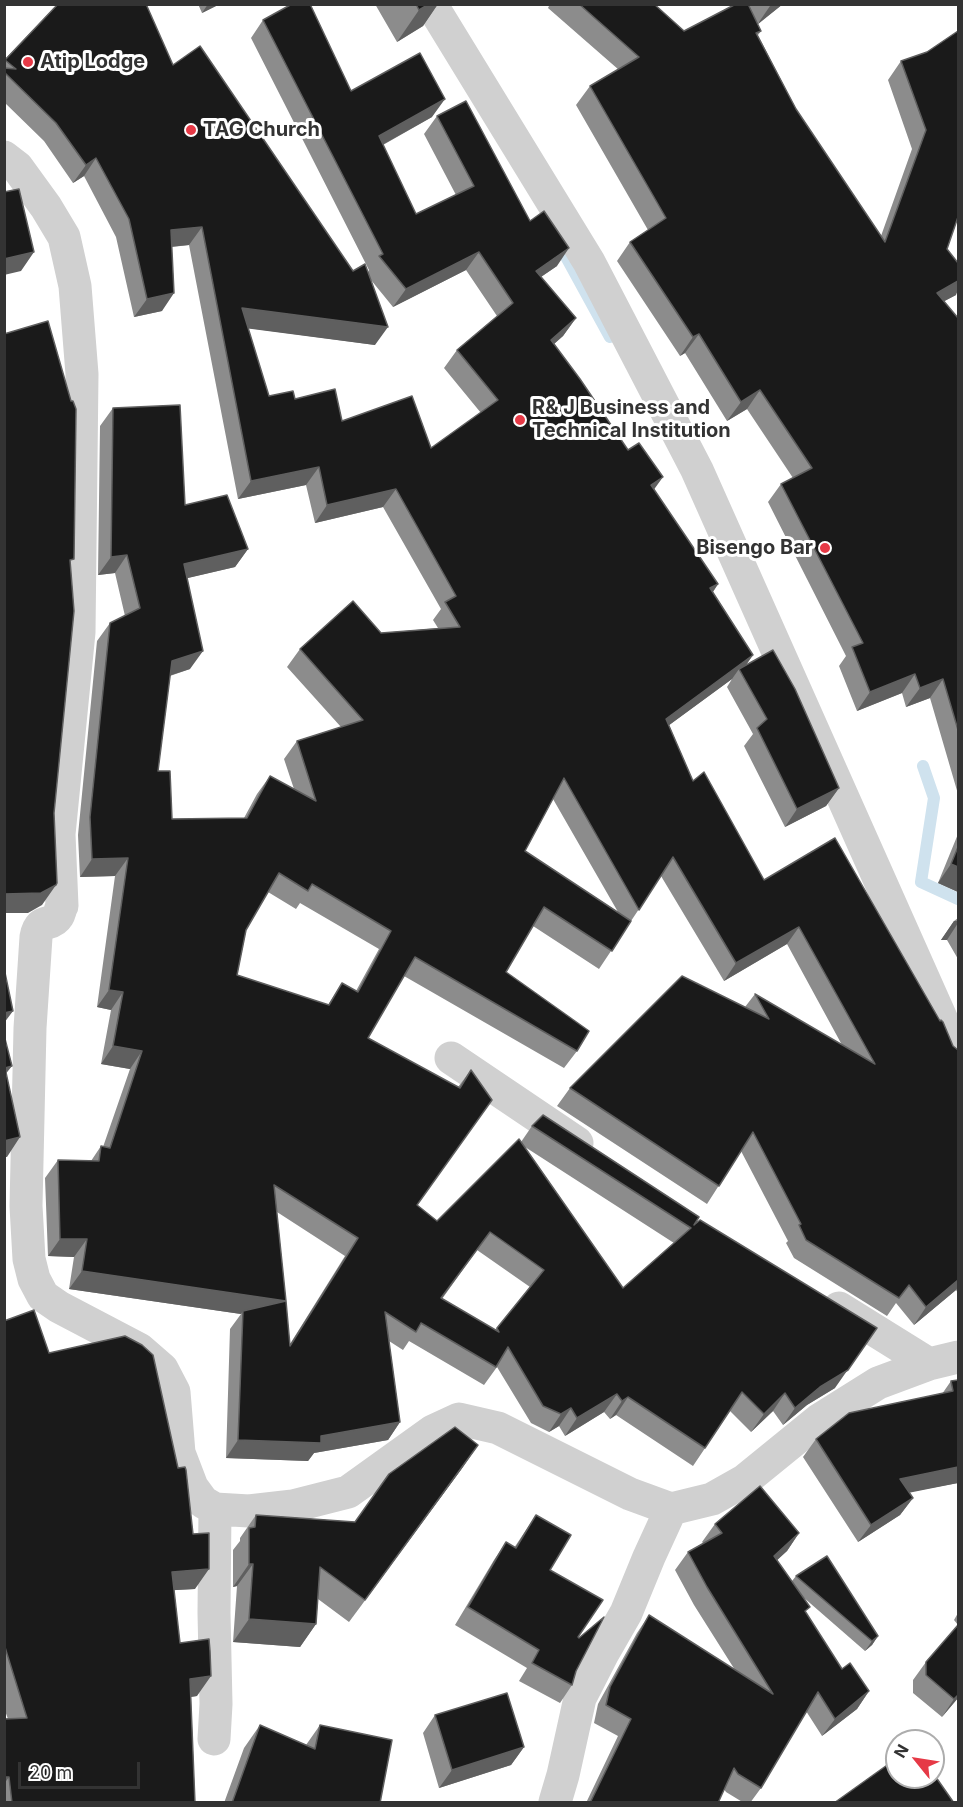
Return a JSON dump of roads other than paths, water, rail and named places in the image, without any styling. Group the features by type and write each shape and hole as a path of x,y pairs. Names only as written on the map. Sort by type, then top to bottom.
{"street":[{"path":"431,4 589,262 697,470 958,1056"},
{"path":"4,157 17,167 64,237 75,286 82,374 79,632 59,834 62,906 58,917 53,921 43,923 38,928 33,986 26,1206 29,1259 34,1279 43,1296 139,1350 162,1369 174,1392 179,1452 192,1487 203,1502 215,1509 249,1511 293,1506 348,1492 433,1431 459,1419 498,1428 630,1494 671,1509 712,1499 744,1481 819,1420 878,1383 944,1360"},
{"path":"451,1058 605,1161"},
{"path":"809,1289 944,1360"},
{"path":"214,1739 216,1704 215,1509"},
{"path":"555,1803 580,1698 626,1612 671,1509"}],"waterway":[{"path":"558,242 610,337"},
{"path":"923,766 934,798 921,882 958,899"}],"place":[{"name":"Atip Lodge","path":"28,62"},
{"name":"TAG Church","path":"191,130"},
{"name":"R& J Business and Technical Institution","path":"520,420"},
{"name":"Bisengo Bar","path":"825,548"}]}
